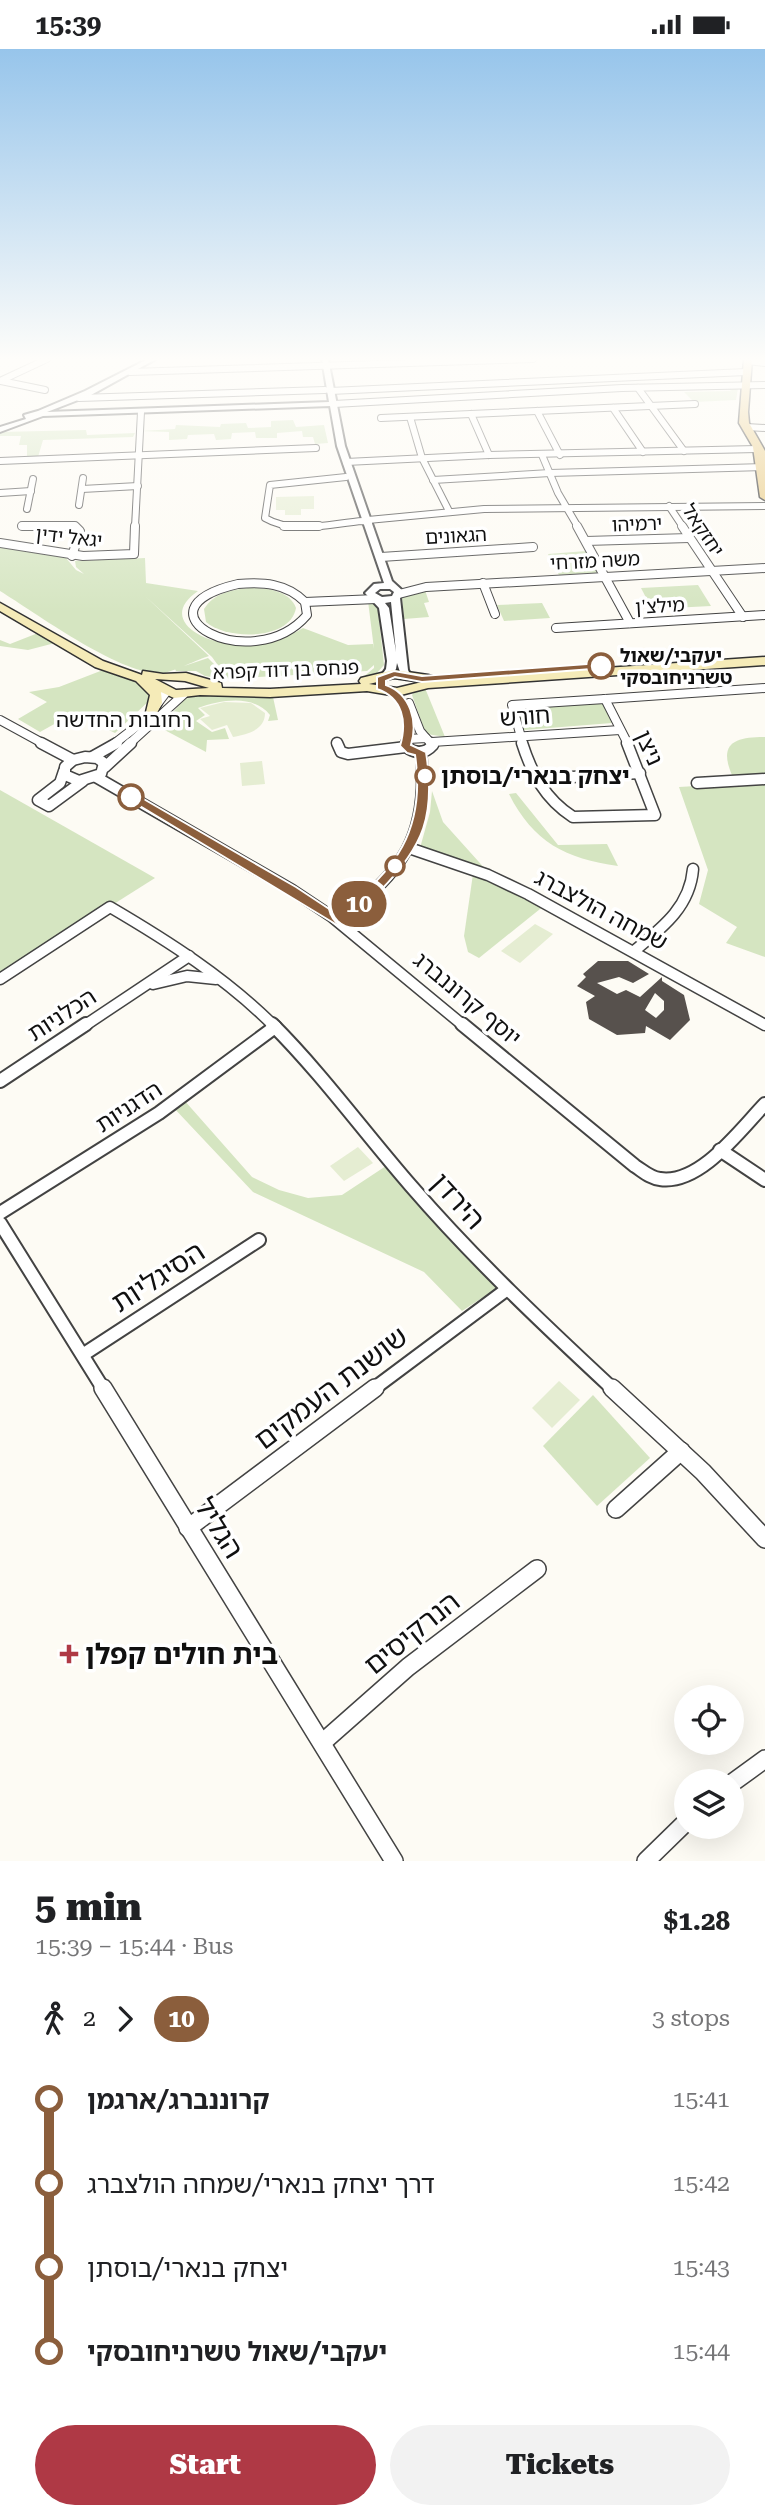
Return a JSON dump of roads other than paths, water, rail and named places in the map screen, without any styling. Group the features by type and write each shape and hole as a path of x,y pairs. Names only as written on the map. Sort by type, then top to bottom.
{"main road":[{"path":"756,445 763,464 765,497"},
{"path":"0,596 102,657 153,676 176,677"},
{"path":"0,605 82,656 133,678 166,689 166,683 176,677"},
{"path":"397,683 765,655"},
{"path":"404,661 418,674 449,677"},
{"path":"397,683 428,684 765,661"},
{"name":"פנחס בן דוד קפרא","path":"176,677 219,686 397,683"},
{"path":"133,678 154,691 157,698 152,712"},
{"path":"186,693 196,688 194,679"},
{"name":"פנחס בן דוד קפרא","path":"166,689 186,693 282,693 397,683"}],"street":[{"path":"82,489 138,486 139,444"},
{"path":"335,444 346,477 354,488"},
{"path":"341,444 361,508 367,521 381,557 387,582 395,591 404,661 397,683 410,729 407,743 421,752 429,750 429,740 420,731 397,683 391,669 384,608 376,593 375,565 367,521"},
{"path":"418,444 422,458 449,511"},
{"path":"484,444 489,455"},
{"path":"553,444 559,455"},
{"path":"637,444 643,452"},
{"path":"679,444 684,451"},
{"path":"346,462 489,455 684,451 756,445"},
{"path":"0,461 315,446 316,449"},
{"path":"542,455 565,507 630,623"},
{"path":"433,480 763,464"},
{"path":"346,477 271,485 268,487 265,518 273,524 286,527 449,511 565,507 765,506"},
{"path":"79,505 83,478"},
{"path":"27,509 33,479"},
{"name":"יגאל ידין","path":"0,543 72,556 112,557 134,554 138,486"},
{"path":"0,493 30,491"},
{"name":"יחזקאל","path":"669,506 743,617"},
{"path":"22,526 66,525 78,528 80,531 72,556"},
{"name":"ירמיהו","path":"586,541 689,538"},
{"name":"הגאונים","path":"381,557 533,547"},
{"name":"משה מזרחי","path":"395,591 483,583 765,568"},
{"path":"483,583 495,614"},
{"path":"304,600 307,615 298,625 282,634 261,639 238,640 216,636 201,629 192,618 193,607 202,597 238,584 277,585 304,600 395,591"},
{"name":"מילצ'ן","path":"556,628 765,615"},
{"path":"640,773 538,779 520,736 512,705 765,688"},
{"path":"0,720 73,760 91,757 104,752 123,738 152,712 163,700 166,689"},
{"path":"73,760 64,771 60,783 38,800 48,806 91,779 186,693"},
{"name":"ניצן","path":"538,779 552,799 575,818 655,815 640,773 605,698"},
{"name":"חורש","path":"337,743 341,752 348,754 429,740 620,730"},
{"path":"45,745 64,750 88,751 123,738"},
{"path":"337,920 369,896 409,848 419,828 425,792 421,752"},
{"path":"91,757 102,760 105,767"},
{"name":"יוסף קרוננברג","path":"64,771 73,780 91,779 131,797 292,890 337,920 635,1166 659,1179 688,1175 702,1167 720,1150"},
{"path":"697,783 765,779"},
{"path":"63,795 91,787 108,789 131,797"},
{"name":"שמחה הולצברג","path":"409,848 508,884 765,1025"},
{"path":"634,951 683,905 692,887 693,869"},
{"name":"הירדן","path":"0,979 110,907 138,921 189,955 275,1027 304,1056 411,1186 506,1290 681,1451 734,1502 765,1539"},
{"name":"הכלניות","path":"0,1081 147,986 189,955"},
{"name":"הכלניות","path":"147,986 196,975 220,980"},
{"name":"הדגניות","path":"0,1213 168,1107 275,1027"},
{"path":"765,1104 720,1150 765,1180"},
{"name":"הגליל","path":"0,1223 84,1354 394,1861"},
{"name":"הסיגליות","path":"84,1354 259,1240"},
{"name":"שושנת העמקים","path":"188,1528 506,1290"},
{"path":"616,1509 681,1451"},
{"name":"הנרקיסים","path":"323,1742 408,1667 537,1569"},
{"path":"744,1774 765,1759"},
{"path":"646,1861 674,1834"}],"place":[{"name":"יעקבי/שאול טשרניחובסקי","path":"601,666"},
{"name":"יצחק בנארי/בוסתן","path":"425,776"},
{"name":"בית חולים קפלן","path":"69,1654"}],"district":[{"name":"רחובות החדשה","path":"124,720"}]}
